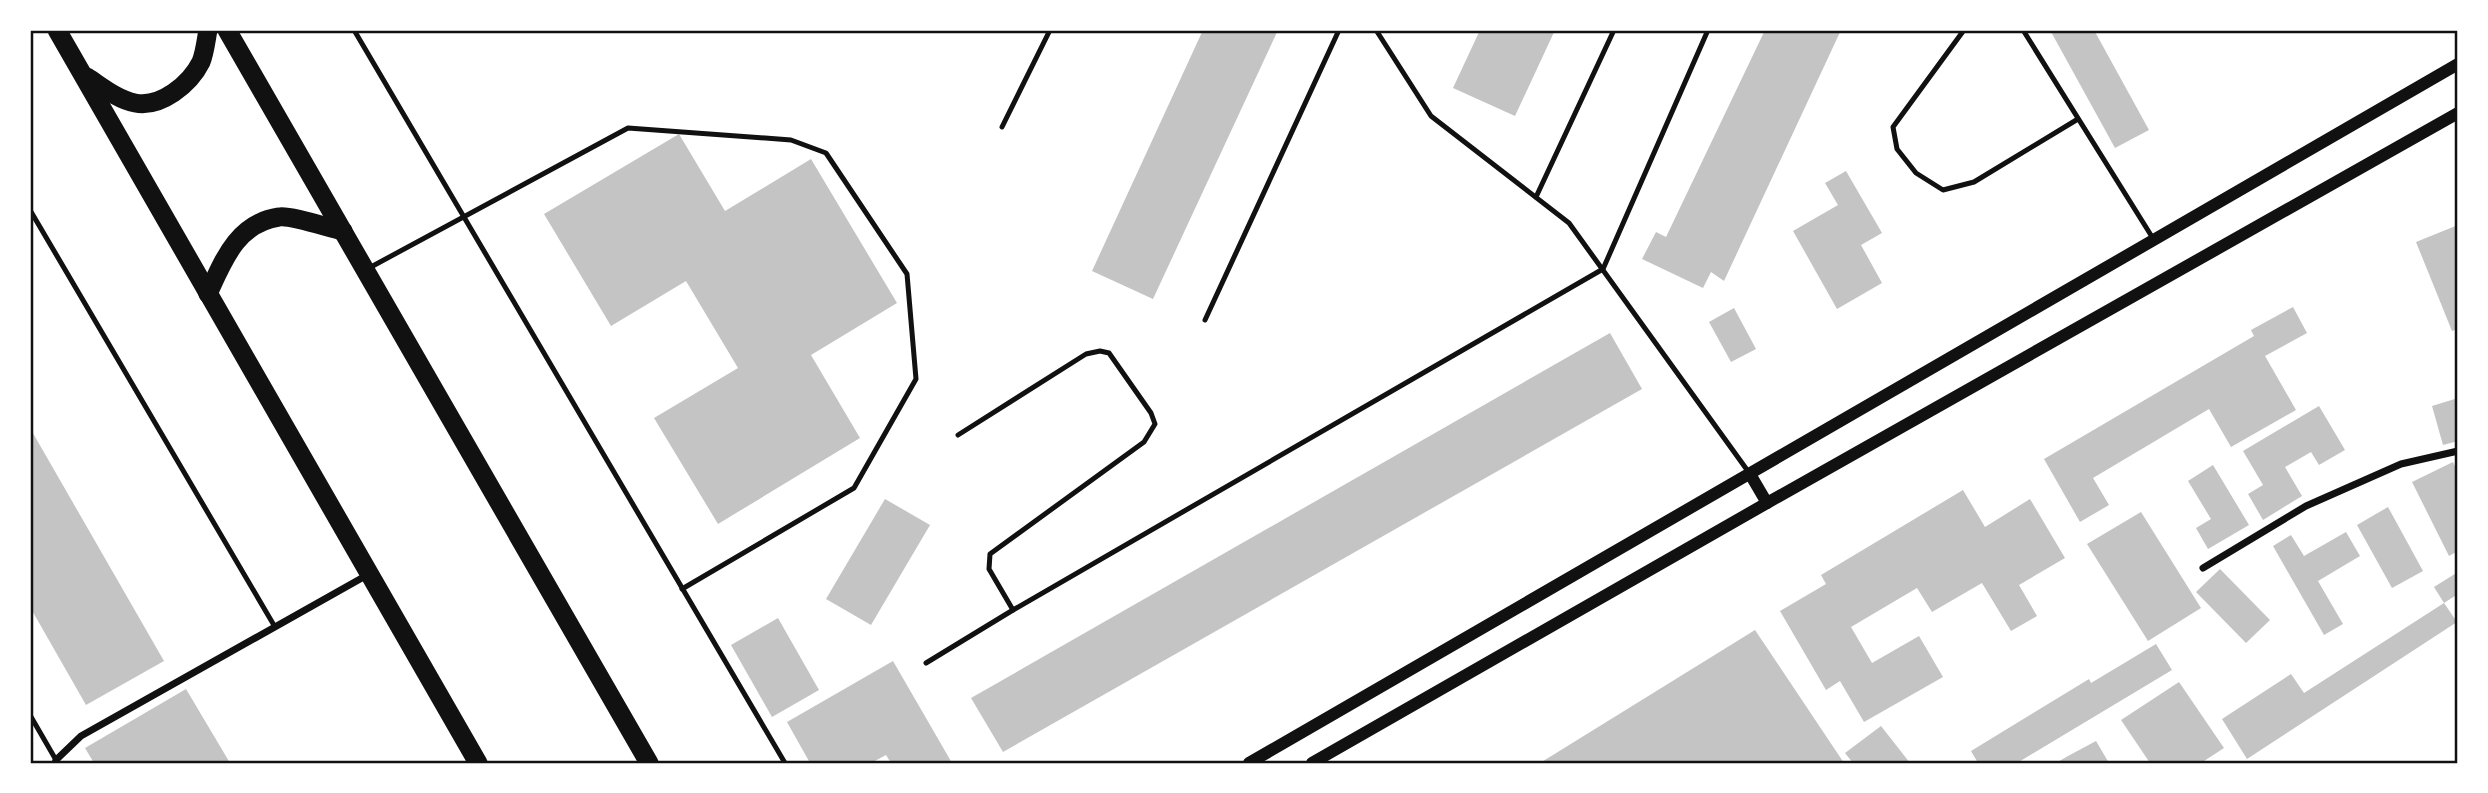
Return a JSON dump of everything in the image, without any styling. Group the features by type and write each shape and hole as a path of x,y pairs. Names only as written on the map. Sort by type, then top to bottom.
{"highway":[{"path":"57,30 478,763"},
{"path":"83,75 109,92 135,103 152,102 167,97 189,80 195,71 201,61 208,30"},
{"path":"228,30 649,763"},
{"path":"208,294 228,250 240,235 258,224 280,216 343,231"}],"street":[{"path":"1249,763 2458,64"},
{"path":"1312,763 2458,113"},
{"path":"2203,568 2306,506 2402,464 2458,451"},
{"path":"1750,474 1767,503"},
{"path":"56,761 81,736 369,574"}],"lane":[{"path":"354,30 785,763"},
{"path":"1002,127 1050,30"},
{"path":"1205,320 1339,30"},
{"path":"1376,30 1431,116 1569,223 1750,474"},
{"path":"1535,197 1614,30"},
{"path":"926,663 1603,269 1707,30"},
{"path":"1964,30 1893,127 1897,149 1916,173 1943,190 1974,181 2078,119"},
{"path":"2023,30 2154,240"},
{"path":"366,269 628,128 791,140 826,153 907,274 916,379 854,488 682,589"},
{"path":"30,210 275,627"},
{"path":"958,435 1086,354 1100,351 1110,353 1151,413 1155,424 1144,443 990,554 989,569 1013,610"},
{"path":"30,715 56,761"}],"building":[{"path":"1203,30 1278,30 1153,299 1092,271"},
{"path":"1480,30 1555,30 1515,116 1453,88"},
{"path":"1765,30 1841,30 1724,281 1711,272 1703,288 1642,259 1656,232 1666,237"},
{"path":"2050,30 2094,30 2149,130 2115,148"},
{"path":"679,134 725,211 811,159 897,303 811,355 860,438 718,524 654,418 738,368 686,281 611,326 544,214"},
{"path":"1846,171 1882,233 1861,245 1882,283 1837,309 1793,231 1838,205 1825,183"},
{"path":"2458,225 2458,329 2452,331 2416,242"},
{"path":"2293,307 2307,333 2265,356 2296,410 2231,447 2209,409 2093,478 2109,505 2080,522 2044,459 2254,336 2251,330"},
{"path":"1734,308 1756,349 1731,362 1709,322"},
{"path":"1610,333 1642,389 1003,752 971,698"},
{"path":"2458,398 2458,441 2443,445 2432,406"},
{"path":"2319,406 2345,450 2319,465 2311,452 2285,467 2302,496 2263,520 2248,494 2263,485 2243,451"},
{"path":"30,428 164,661 86,705 30,607"},
{"path":"2453,462 2458,473 2458,551 2449,556 2412,482"},
{"path":"2213,465 2249,525 2208,549 2196,528 2211,519 2188,481"},
{"path":"1963,490 1985,527 2030,499 2065,558 2019,585 2037,616 2011,631 1982,583 1932,612 1917,588 1851,627 1872,663 1919,636 1943,677 1864,722 1840,681 1826,690 1780,611 1826,584 1821,575"},
{"path":"885,499 930,525 871,625 826,599"},
{"path":"2388,507 2423,571 2392,588 2357,525"},
{"path":"2141,512 2201,608 2148,641 2087,544"},
{"path":"2346,532 2360,556 2318,581 2343,624 2324,635 2273,546 2291,535 2304,556"},
{"path":"2220,569 2270,620 2246,643 2196,592"},
{"path":"2458,572 2458,594 2444,603 2434,587"},
{"path":"2444,603 2457,622 2247,759 2222,719 2291,674 2304,693"},
{"path":"778,618 819,690 772,717 731,645"},
{"path":"1755,630 1844,763 1540,763"},
{"path":"2156,644 2172,670 2017,763 1978,763 1971,751 2089,679 2091,683"},
{"path":"893,661 952,763 891,763 886,755 871,763 810,763 787,722"},
{"path":"2179,682 2224,748 2201,763 2150,763 2121,720"},
{"path":"186,689 230,763 94,763 85,748"},
{"path":"1881,726 1910,763 1853,763 1845,753"},
{"path":"2096,741 2109,763 2056,763 2068,756"}]}
